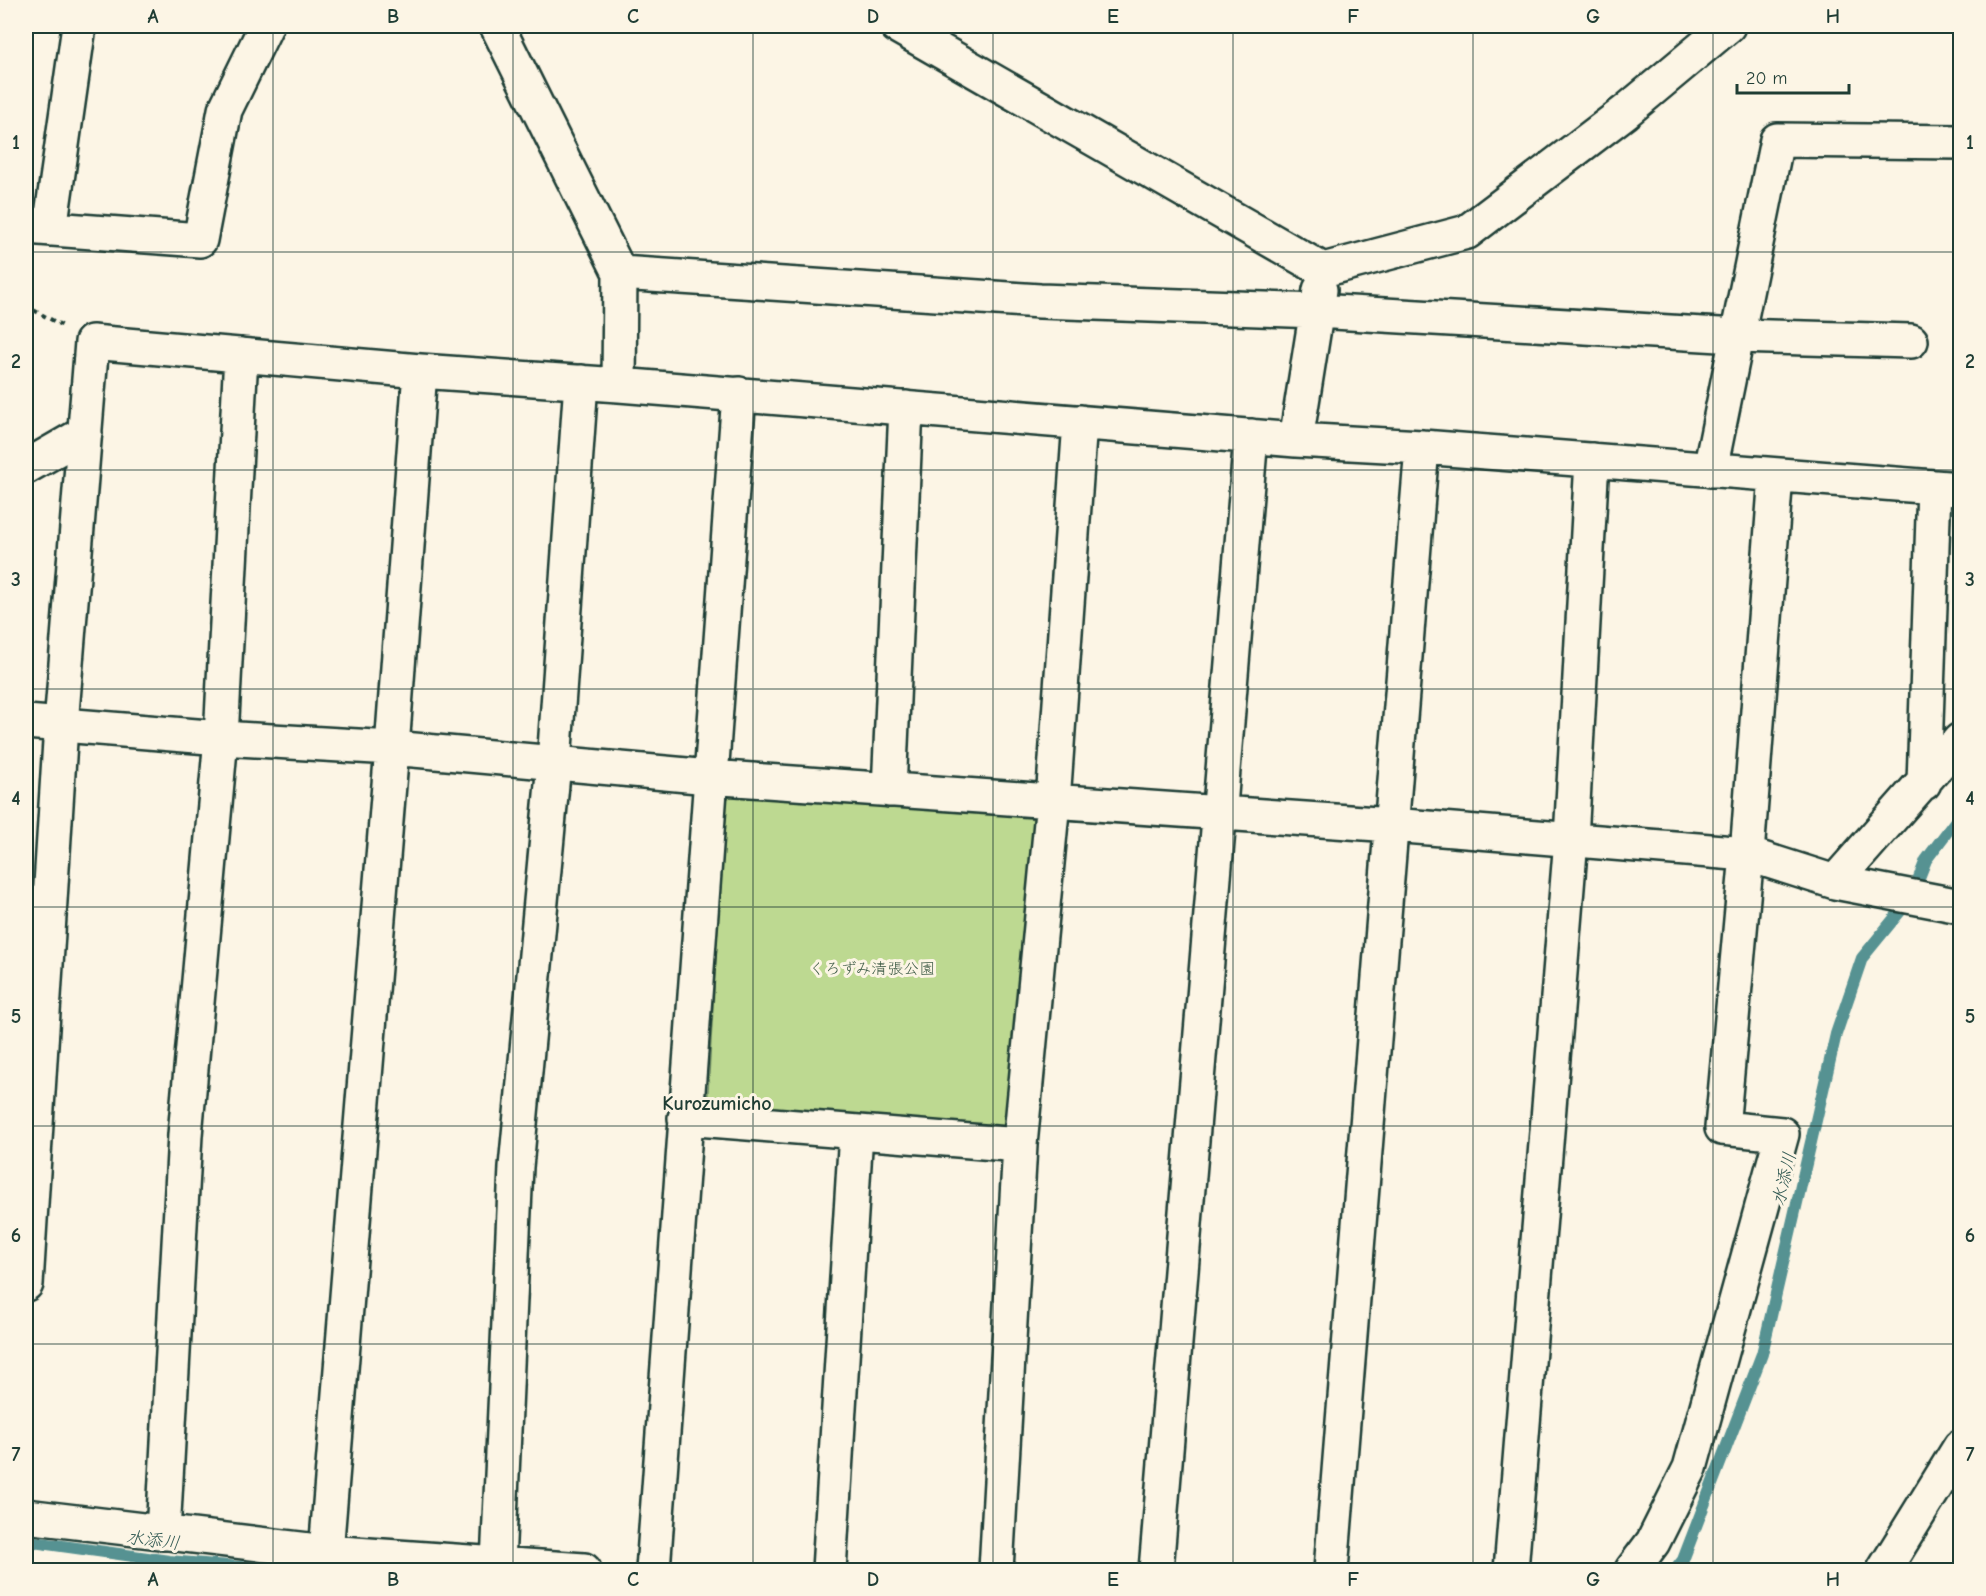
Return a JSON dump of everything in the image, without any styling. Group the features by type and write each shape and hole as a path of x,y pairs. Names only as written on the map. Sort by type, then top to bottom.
{"street":[{"path":"79,26 38,228 200,240 225,110 266,26"},
{"path":"497,26 620,273 619,385"},
{"path":"897,26 1323,270 1467,232 1625,112 1728,26"},
{"path":"1710,470 1777,140 1960,142"},
{"path":"1296,440 1323,270"},
{"path":"620,273 1040,301 1317,311 1737,336 1911,341"},
{"path":"26,1284 60,725 92,342 420,371 739,394 1080,423 1947,488 1924,783"},
{"path":"163,1533 185,1136 221,738 241,355"},
{"path":"326,1563 420,371"},
{"path":"498,1563 516,1167 554,763 581,382"},
{"path":"652,1570 739,394"},
{"path":"889,790 906,408"},
{"path":"996,1570 1020,1145 1053,801 1080,423"},
{"path":"26,467 85,434"},
{"path":"1156,1570 1251,436"},
{"path":"1331,1570 1422,447"},
{"path":"1511,1570 1571,839 1592,460"},
{"path":"1632,1570 1653,1542 1690,1468 1782,1134 1722,1128 1747,854 1776,475"},
{"path":"26,722 221,738 392,748 709,777 1392,825 1747,854 1835,882 1960,906"},
{"path":"1835,882 1960,740"},
{"path":"685,1118 1020,1145"},
{"path":"829,1570 856,1132"},
{"path":"1884,1570 1960,1446"},
{"path":"26,1516 163,1533 326,1563 498,1563 584,1570"}],"green space":[{"name":"くろずみ清張公園","path":"733,795 768,795 1038,814 1009,1131 707,1107 725,805 727,799"}],"waterway":[{"name":"水添川","path":"1675,1570 1683,1560 1762,1354 1836,1034 1862,958 1911,898 1926,860 1960,815"},
{"name":"水添川","path":"26,1541 169,1561 276,1570"}],"district":[{"name":"Kurozumicho","path":"717,1103"}]}
